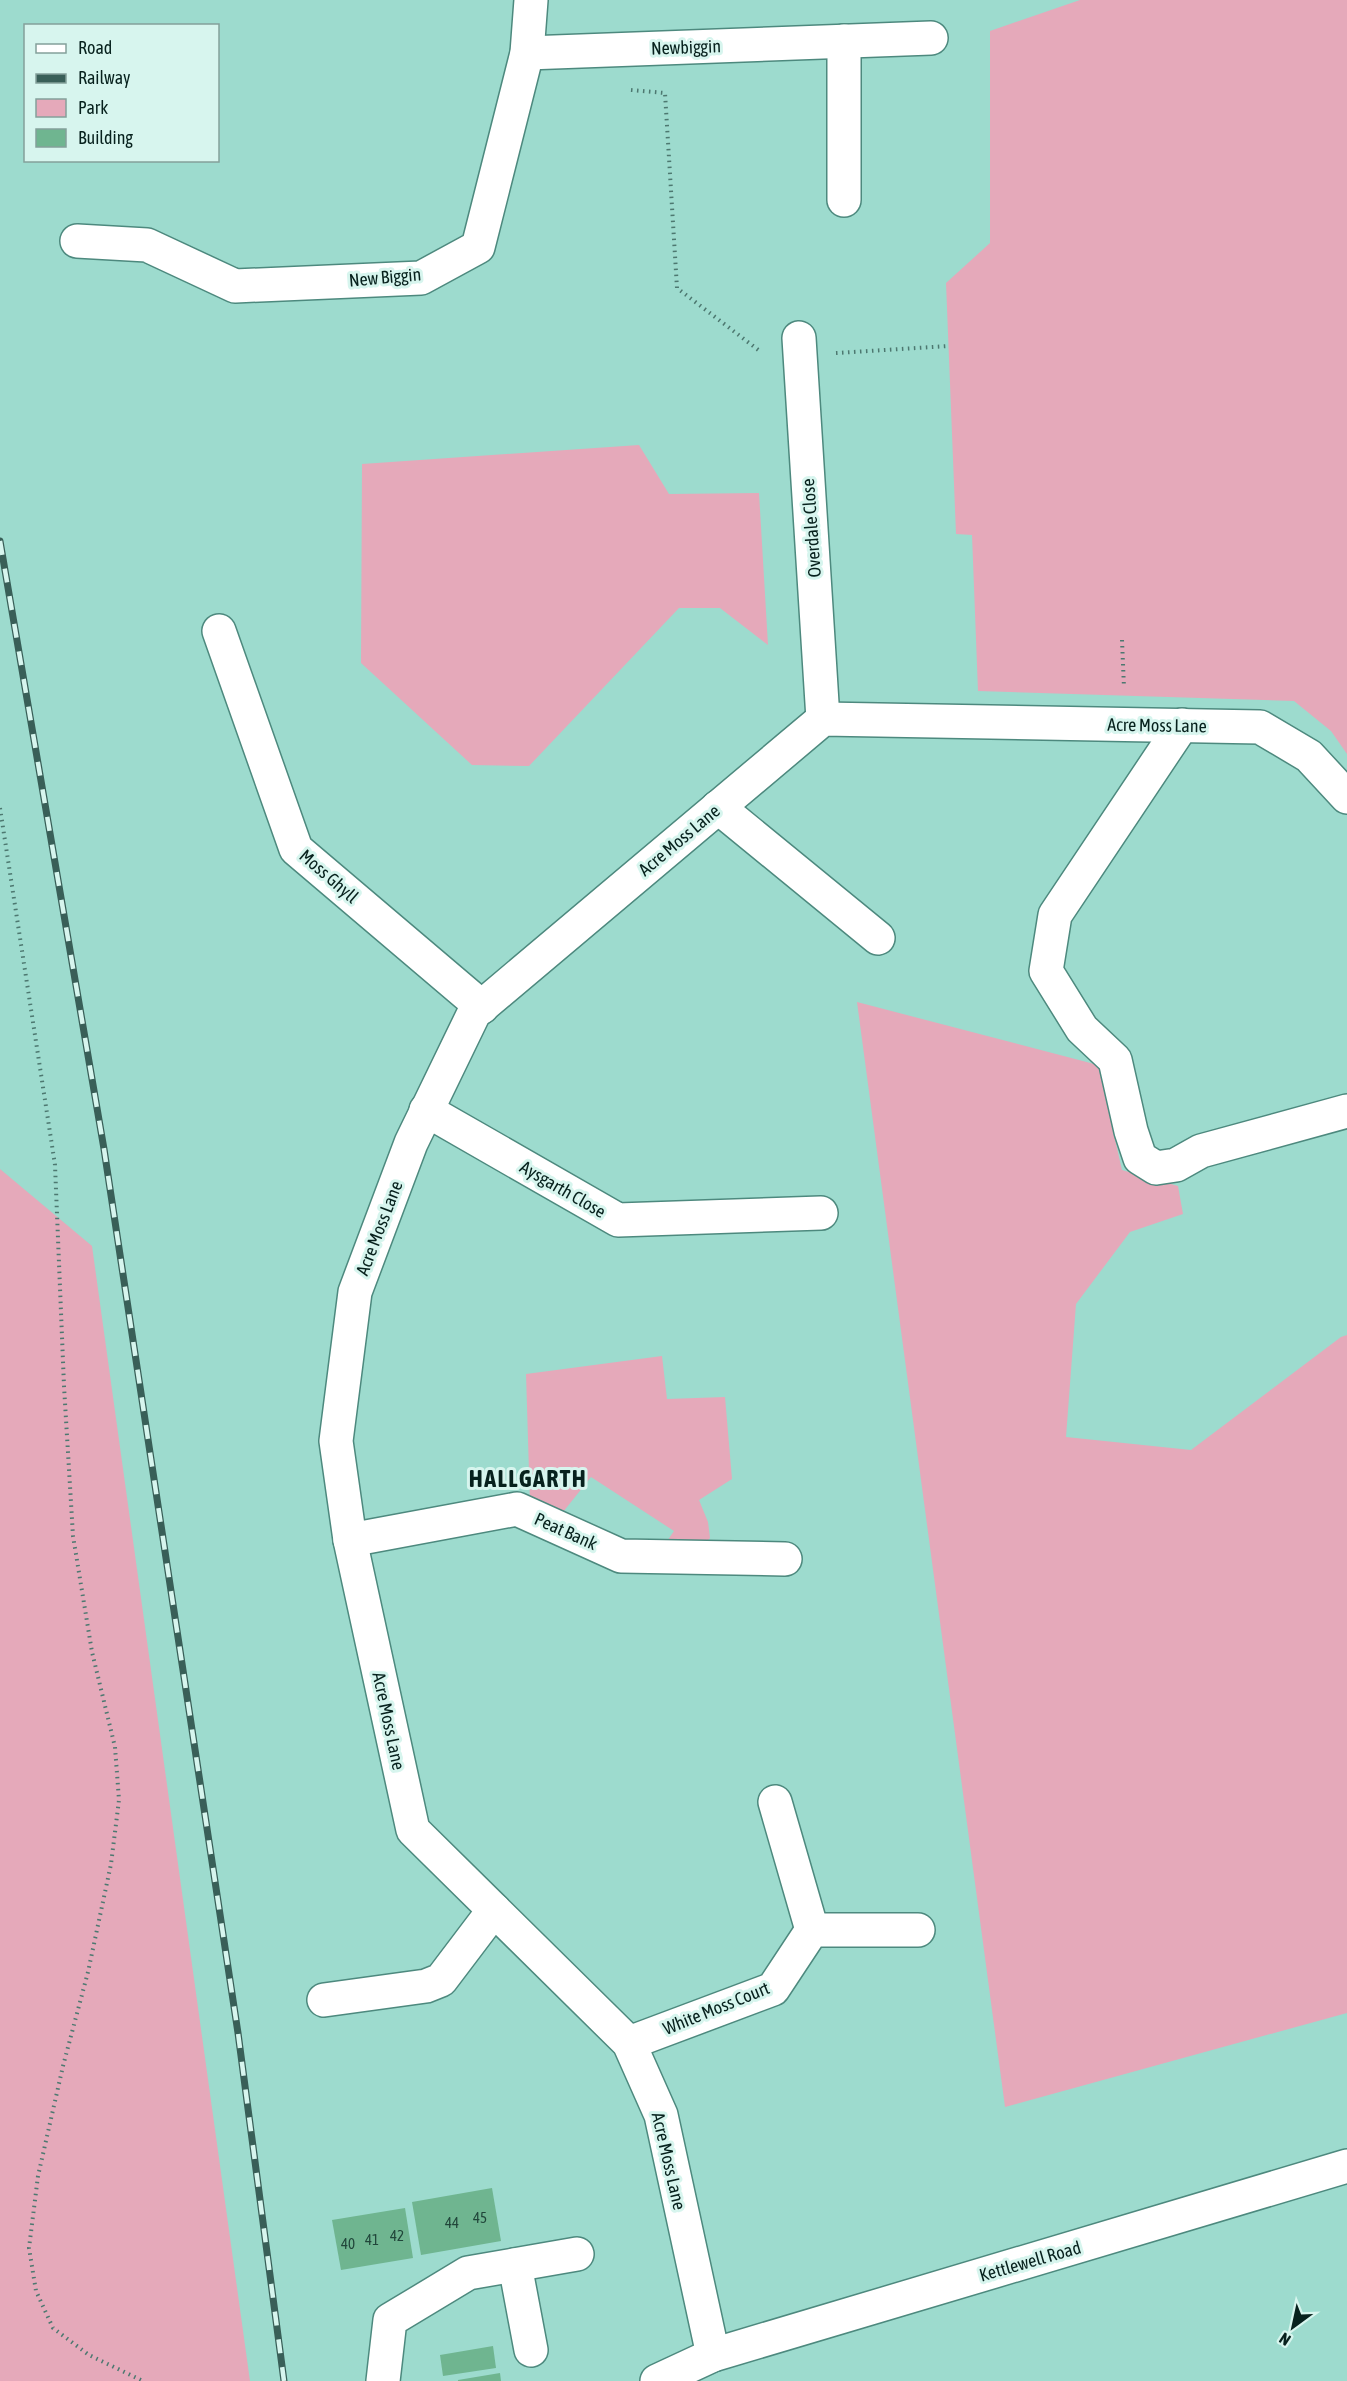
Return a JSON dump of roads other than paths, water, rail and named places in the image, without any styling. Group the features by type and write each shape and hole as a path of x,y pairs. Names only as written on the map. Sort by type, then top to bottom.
{"street":[{"name":"New Biggin","path":"77,241 147,245 235,286 421,278 478,247 527,53 531,0"},
{"name":"Newbiggin","path":"527,53 931,38"},
{"path":"844,41 844,200"},
{"name":"Overdale Close","path":"800,359 823,719"},
{"name":"Moss Ghyll","path":"219,631 296,849 482,1007"},
{"name":"Acre Moss Lane","path":"713,2355 661,2115 629,2043 413,1830 350,1540 336,1441 355,1292 411,1143 474,1013 823,719 1260,727 1309,756 1347,797"},
{"path":"1182,725 1055,915 1046,971 1082,1029 1115,1060 1131,1131 1140,1158 1156,1168 1176,1165 1201,1151 1347,1111"},
{"path":"718,807 878,938"},
{"name":"Aysgarth Close","path":"426,1110 618,1220 821,1213"},
{"name":"Peat Bank","path":"350,1540 517,1509 621,1556 785,1559"},
{"path":"775,1802 812,1930 918,1930"},
{"path":"324,2000 426,1986 441,1980 494,1910"},
{"name":"White Moss Court","path":"629,2043 773,1989 812,1930"},
{"name":"Kettlewell Road","path":"657,2381 713,2355 1347,2166"},
{"path":"382,2381 390,2320 468,2272 578,2254"},
{"path":"515,2265 531,2350"}],"railway":[{"path":"0,541 104,1149 238,2033 284,2381"}],"district":[{"name":"HALLGARTH","path":"528,1478"}]}
